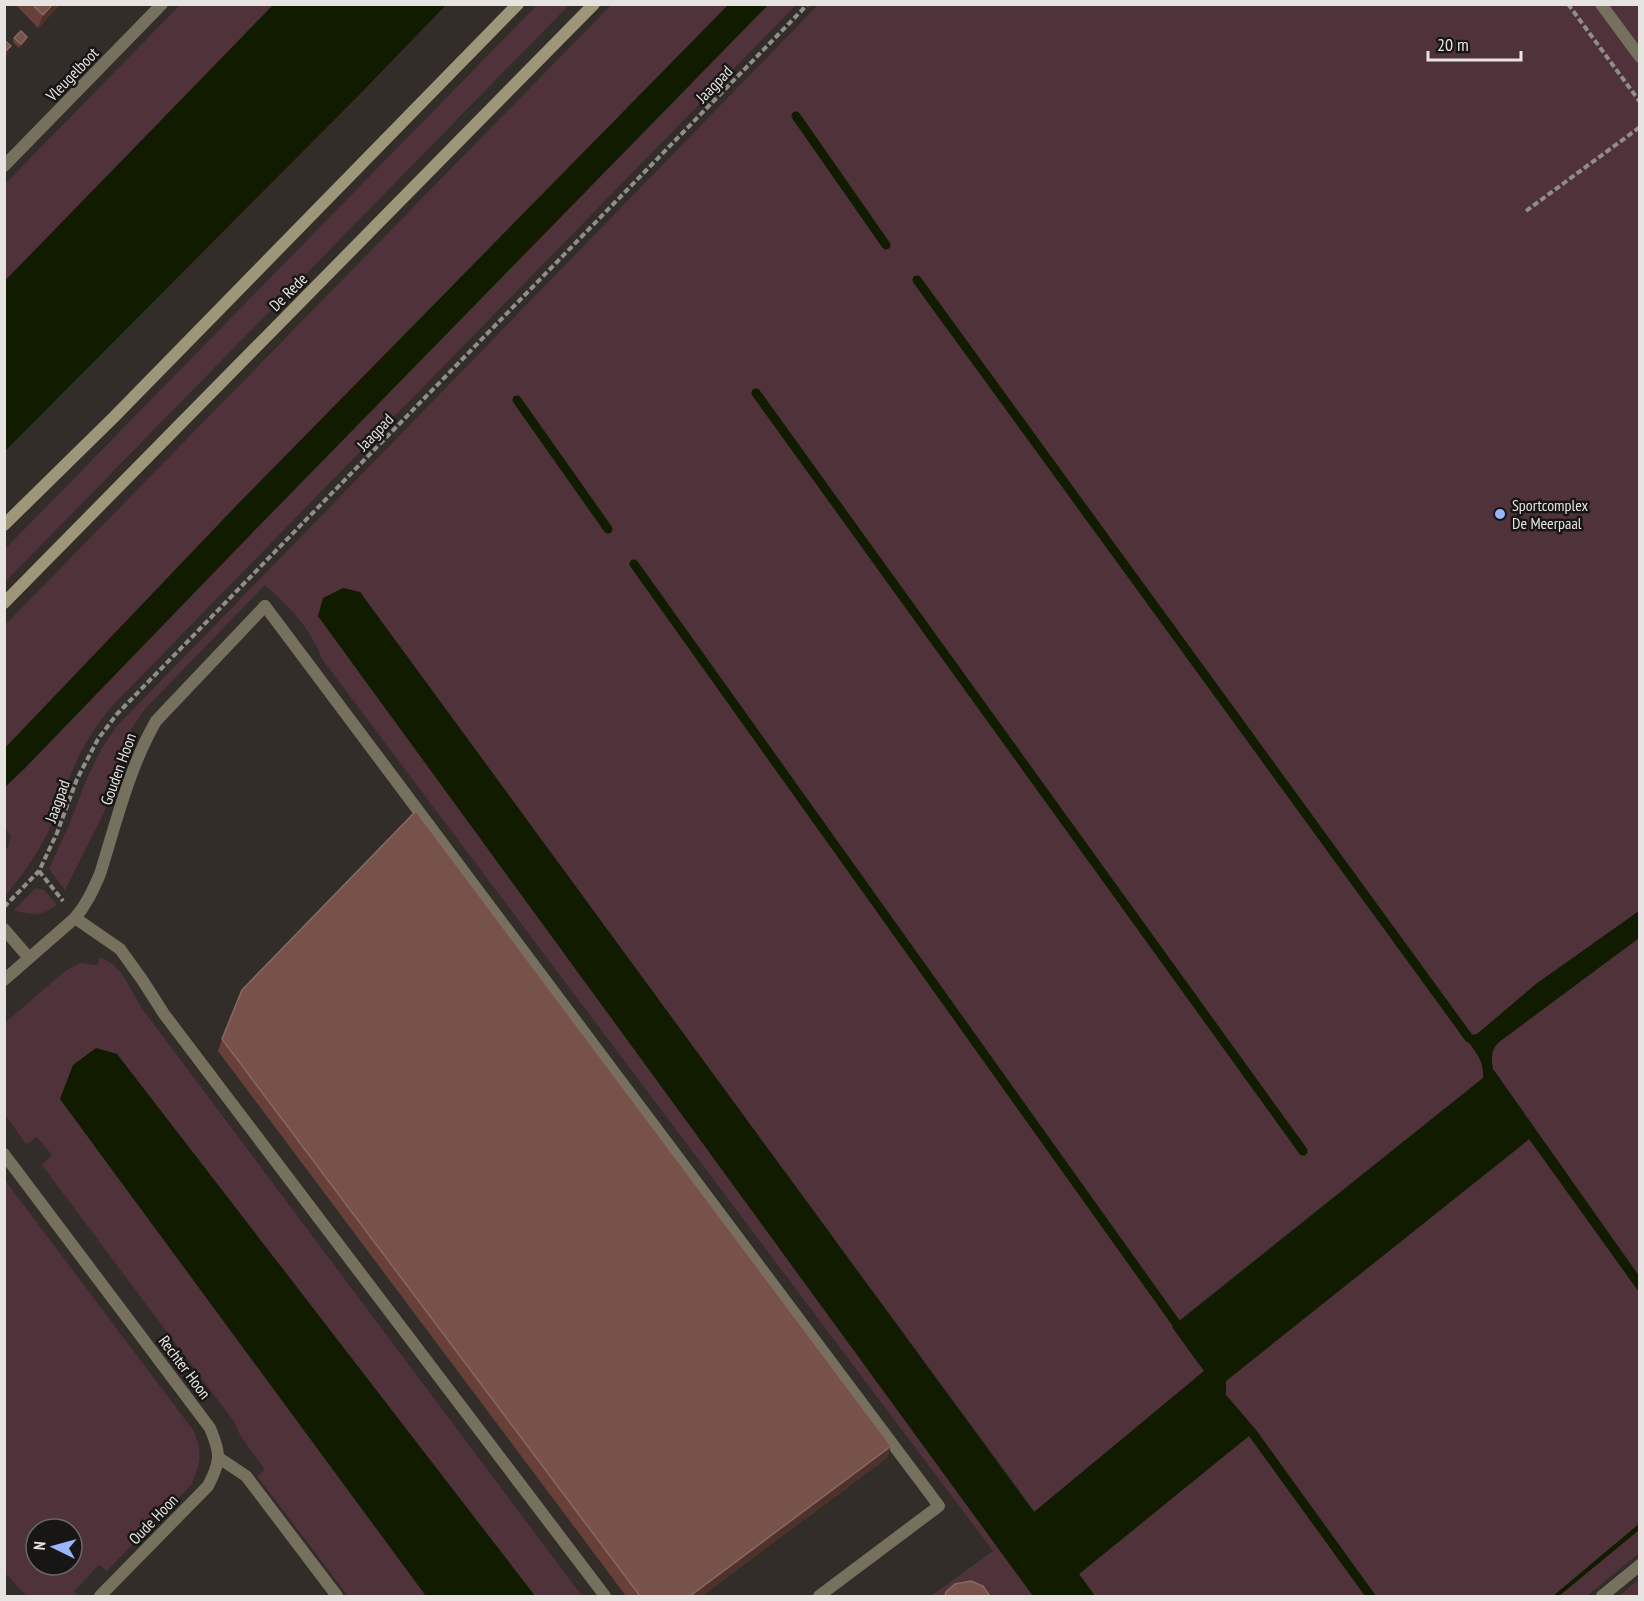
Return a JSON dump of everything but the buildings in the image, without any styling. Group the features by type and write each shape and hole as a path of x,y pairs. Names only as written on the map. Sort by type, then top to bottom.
{"main road":[{"path":"4,525 114,417 518,4"},
{"name":"De Rede","path":"4,603 594,4"}],"street":[{"name":"Vleugelboot","path":"4,166 162,4"},
{"path":"1601,4 1640,57"},
{"name":"Gouden Hoon","path":"4,980 85,907 94,890 138,757 156,721 265,606 939,1506 819,1596"},
{"path":"75,918 120,949 164,1014 605,1596"},
{"path":"4,929 29,958"},
{"name":"Rechter Hoon","path":"4,1154 210,1428 219,1458"},
{"path":"219,1458 246,1476 337,1596"},
{"name":"Oude Hoon","path":"100,1596 208,1486 219,1458"},
{"path":"1602,1596 1640,1565"}],"path":[{"name":"Jaagpad","path":"4,908 39,871 57,834 77,779 98,739 117,714 808,4"},
{"path":"1568,4 1640,102"},
{"path":"1526,211 1640,127"},
{"path":"39,871 75,918"}],"shaded area":[{"path":"274,4 446,5 5,451 5,281"},
{"path":"538,4 569,5 5,582 5,549"},
{"path":"729,4 768,5 5,787 5,748 238,504"},
{"path":"180,5 274,5 5,280 5,184"},
{"path":"611,5 729,5 238,504 5,748 5,625"},
{"path":"768,5 796,5 113,705 95,728 81,753 42,843 5,896 5,849 11,837 5,828 5,787"},
{"path":"818,5 1639,5 1639,911 1536,984 1477,1035 1471,1035 1467,1040 1481,1062 1483,1078 1172,1326 1204,1371 1035,1512 360,593 318,616 1033,1596 931,1596 993,1551 322,659 312,637 290,609 265,585 145,709 130,731 104,813 65,890 49,869 87,778 100,751 116,727"},
{"path":"343,588 360,592 1034,1512 1204,1371 1172,1327 1483,1078 1481,1062 1467,1040 1471,1035 1477,1034 1536,984 1639,911 1639,938 1499,1042 1494,1048 1492,1057 1493,1069 1639,1276 1639,1292 1529,1139 1226,1381 1226,1395 1256,1430 1376,1596 1365,1596 1249,1436 1079,1574 1095,1596 1033,1596 318,616 323,598"},
{"path":"36,888 44,890 57,905 36,914 14,910"},
{"path":"1639,938 1639,1276 1493,1069 1491,1059 1492,1049 1499,1042"},
{"path":"100,957 113,964 124,977 141,1007 582,1596 535,1596 117,1054 60,1099 426,1596 348,1596 257,1476 265,1470 240,1435 235,1423 42,1165 52,1155 37,1137 26,1144 5,1115 5,1023 65,971 80,963 97,965"},
{"path":"96,1048 117,1054 535,1596 426,1596 60,1099 73,1065"},
{"path":"1530,1139 1639,1292 1639,1524 1553,1596 1376,1596 1256,1430 1226,1395 1226,1381"},
{"path":"4,1179 193,1430 200,1458 191,1485 107,1571 99,1565 74,1591 79,1596 27,1596 5,1573"},
{"path":"1249,1435 1365,1596 1095,1596 1079,1574"},
{"path":"1639,1524 1639,1530 1559,1596 1553,1596"},
{"path":"1639,1530 1639,1553 1587,1596 1559,1596"},
{"path":"1639,1579 1639,1596 1619,1596"}],"waterway":[{"path":"796,116 886,245"},
{"path":"917,280 1469,1038"},
{"path":"756,393 1303,1151"},
{"path":"517,400 608,529"},
{"path":"634,564 1176,1323"}],"place":[{"name":"Sportcomplex De Meerpaal","path":"1500,514"}]}
